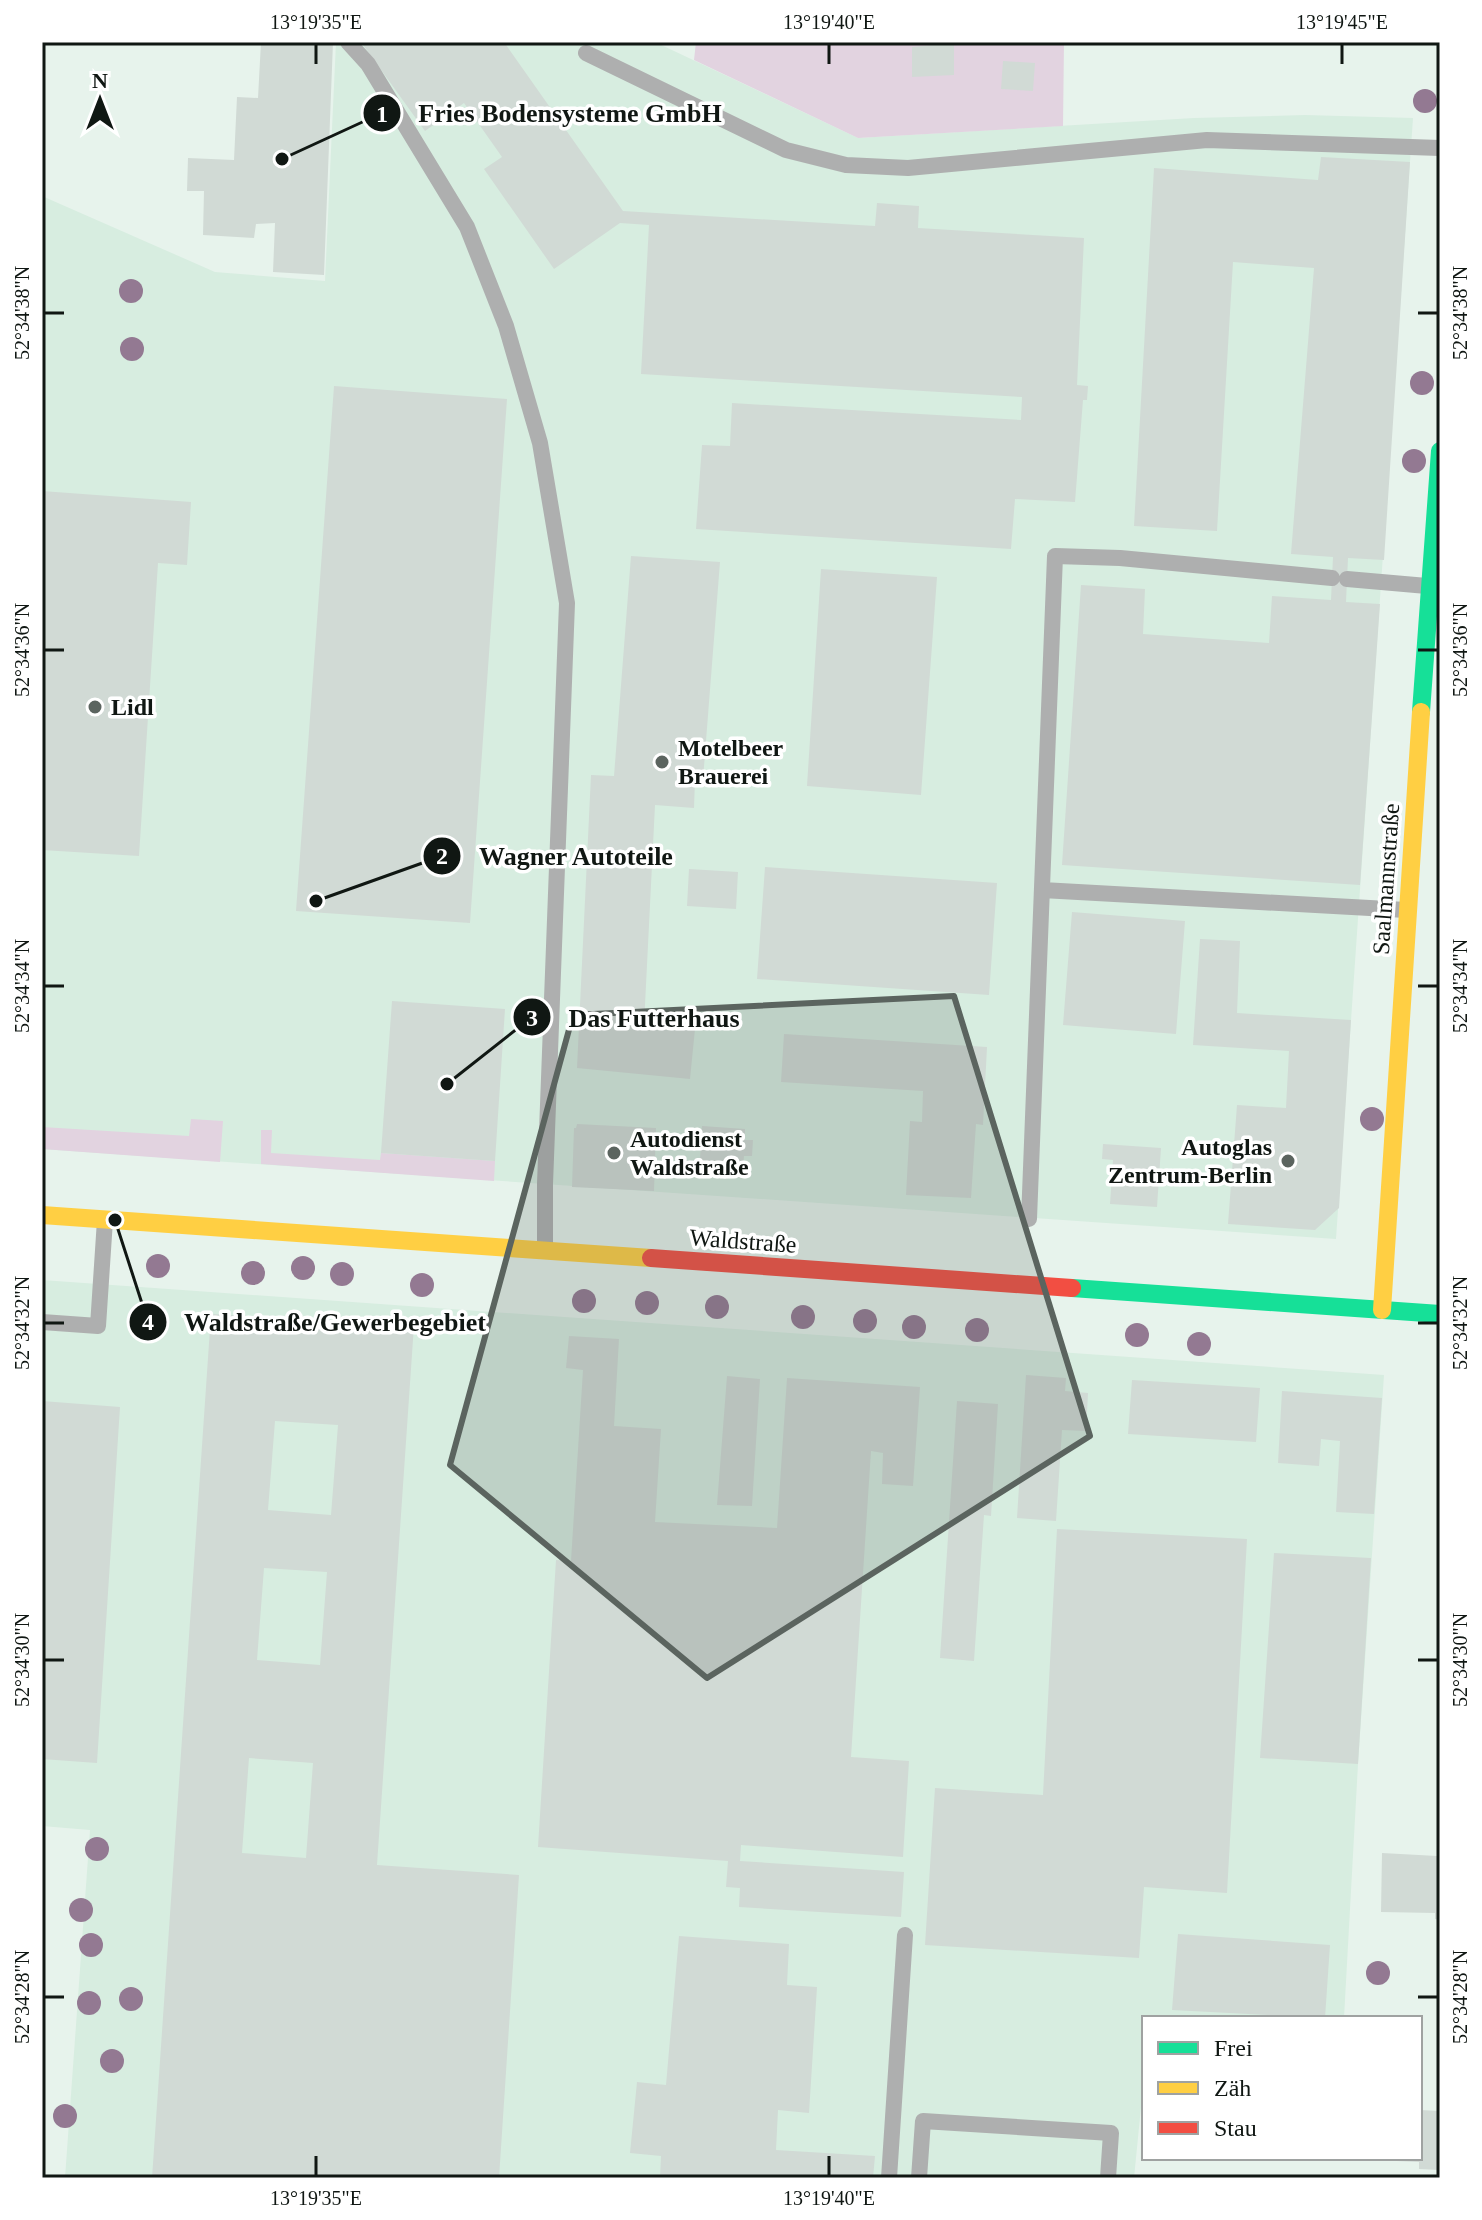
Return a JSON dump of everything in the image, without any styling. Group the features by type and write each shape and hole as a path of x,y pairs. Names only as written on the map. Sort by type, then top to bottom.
{"main road":[{"name":"Saalmannstraße","path":"1382,1310 1440,451"},
{"name":"Waldstraße","path":"42,1215 1440,1314"}],"lane":[{"path":"348,42 368,64 467,227 506,326 540,443 567,603 545,1250"},
{"path":"586,53 786,150 846,165 908,168 1207,140 1440,148"},
{"path":"1029,1219 1055,556 1120,558 1429,586"},
{"path":"1042,890 1408,910"},
{"path":"42,1322 98,1326 105,1219"},
{"path":"889,2178 905,1935"},
{"path":"919,2178 923,2121 1111,2133 1108,2178"}],"highlighted area":[{"path":"954,996 1090,1436 707,1678 450,1465 573,1015"}],"shaded area":[{"path":"336,42 655,42 858,138 1194,118 1305,115 1413,118 1336,1239 42,1149 42,196 215,272 325,281"},
{"path":"696,42 1064,42 1063,126 858,138 694,60"},
{"path":"191,1119 223,1121 220,1162 42,1149 42,1127 189,1136"},
{"path":"261,1130 272,1130 271,1153 380,1160 381,1153 495,1161 494,1181 261,1164"},
{"path":"42,1280 1384,1375 1344,2016 1142,2016 1142,2097 1134,2178 65,2178 90,1830 42,1826"}],"building":[{"path":"261,42 333,42 324,275 273,272 275,223 256,224 254,238 203,235 204,191 187,191 188,158 234,160 237,97 258,98"},
{"path":"361,42 504,42 623,211 875,226 877,203 919,206 918,228 1084,238 1077,385 1088,386 1087,400 1083,400 1075,502 1015,499 1011,549 696,529 702,445 730,446 732,403 1021,420 1022,397 641,374 649,225 620,223 554,269 484,169 502,157 464,103 425,131"},
{"path":"954,43 954,75 912,77 912,47"},
{"path":"1003,61 1035,63 1033,91 1001,89"},
{"path":"1321,157 1410,162 1384,560 1348,558 1346,602 1380,604 1360,885 1062,865 1081,585 1145,589 1143,634 1269,643 1272,596 1331,600 1333,557 1291,554 1314,268 1233,262 1217,531 1134,526 1154,168 1318,180"},
{"path":"334,386 507,399 470,923 296,911"},
{"name":"Lidl","path":"42,491 191,502 187,565 158,563 139,856 42,850"},
{"path":"631,556 720,562 703,779 695,779 694,808 655,805 644,1025 695,1029 690,1079 577,1068 591,775 614,776"},
{"path":"821,569 937,577 921,795 807,786"},
{"path":"765,867 997,883 989,995 757,979"},
{"path":"689,869 738,872 736,909 687,906"},
{"path":"1072,912 1185,921 1176,1034 1063,1025"},
{"path":"1200,939 1240,941 1237,1013 1351,1020 1339,1208 1315,1230 1228,1224 1237,1105 1286,1108 1289,1051 1193,1045"},
{"path":"392,1001 505,1009 495,1161 381,1153"},
{"path":"784,1034 987,1047 983,1125 976,1124 971,1198 906,1195 910,1121 922,1122 923,1091 781,1082"},
{"name":"Autodienst Waldstraße","path":"577,1124 656,1128 654,1191 572,1187 574,1128"},
{"path":"702,1126 745,1129 745,1140 753,1140 752,1156 744,1156 742,1178 699,1175"},
{"path":"1103,1144 1161,1148 1157,1207 1110,1204 1113,1160 1102,1159"},
{"path":"211,1314 414,1325 377,1865 519,1875 499,2178 152,2178","holes":["275,1421 338,1425 331,1515 268,1510","264,1568 327,1572 320,1665 257,1660","249,1758 313,1763 306,1858 242,1853"]},
{"path":"569,1336 619,1339 614,1426 661,1429 655,1522 777,1528 787,1378 920,1387 913,1486 882,1484 883,1453 871,1451 851,1757 909,1761 903,1857 741,1845 740,1861 904,1872 901,1917 739,1907 740,1888 726,1887 728,1861 538,1847 556,1560 571,1561 583,1370 566,1368"},
{"path":"1026,1375 1066,1378 1065,1391 1088,1393 1086,1431 1062,1430 1056,1521 1017,1518"},
{"path":"727,1376 760,1379 752,1506 717,1505"},
{"path":"1132,1380 1260,1388 1256,1442 1128,1434"},
{"path":"1282,1391 1382,1398 1374,1514 1336,1512 1340,1441 1321,1439 1319,1466 1278,1463"},
{"path":"42,1401 120,1407 97,1763 42,1759"},
{"path":"957,1401 998,1404 991,1516 984,1515 974,1661 940,1658"},
{"path":"1057,1529 1247,1539 1227,1893 1144,1887 1139,1958 925,1945 935,1788 1043,1795"},
{"path":"1274,1553 1371,1558 1358,1764 1260,1758"},
{"path":"1382,1853 1437,1856 1440,1863 1440,1920 1435,1919 1435,1913 1381,1912"},
{"path":"1178,1934 1330,1945 1325,2016 1172,2010"},
{"path":"679,1936 789,1944 787,1985 817,1987 809,2113 778,2110 776,2150 875,2156 873,2178 660,2178 661,2156 630,2153 637,2082 666,2085"},
{"path":"1422,2110 1440,2111 1440,2170 1419,2169 1419,2162 1374,2160 1422,2160"}],"traffic: fast":[{"path":"1421,712 1440,451"},
{"path":"1072,1288 1440,1314"}],"traffic: slow":[{"path":"1382,1310 1421,712"},
{"path":"42,1215 651,1258"}],"traffic: jam":[{"path":"651,1258 1072,1288"}],"place":[{"name":"Fries Bodensysteme GmbH","path":"282,159"},
{"name":"Lidl","path":"95,707"},
{"name":"Motelbeer Brauerei","path":"662,762"},
{"name":"Wagner Autoteile","path":"316,901"},
{"name":"Das Futterhaus","path":"447,1084"},
{"name":"Autodienst Waldstraße","path":"614,1153"},
{"name":"Autoglas Zentrum-Berlin","path":"1288,1161"},
{"name":"Waldstraße/Gewerbegebiet","path":"115,1220"}]}
